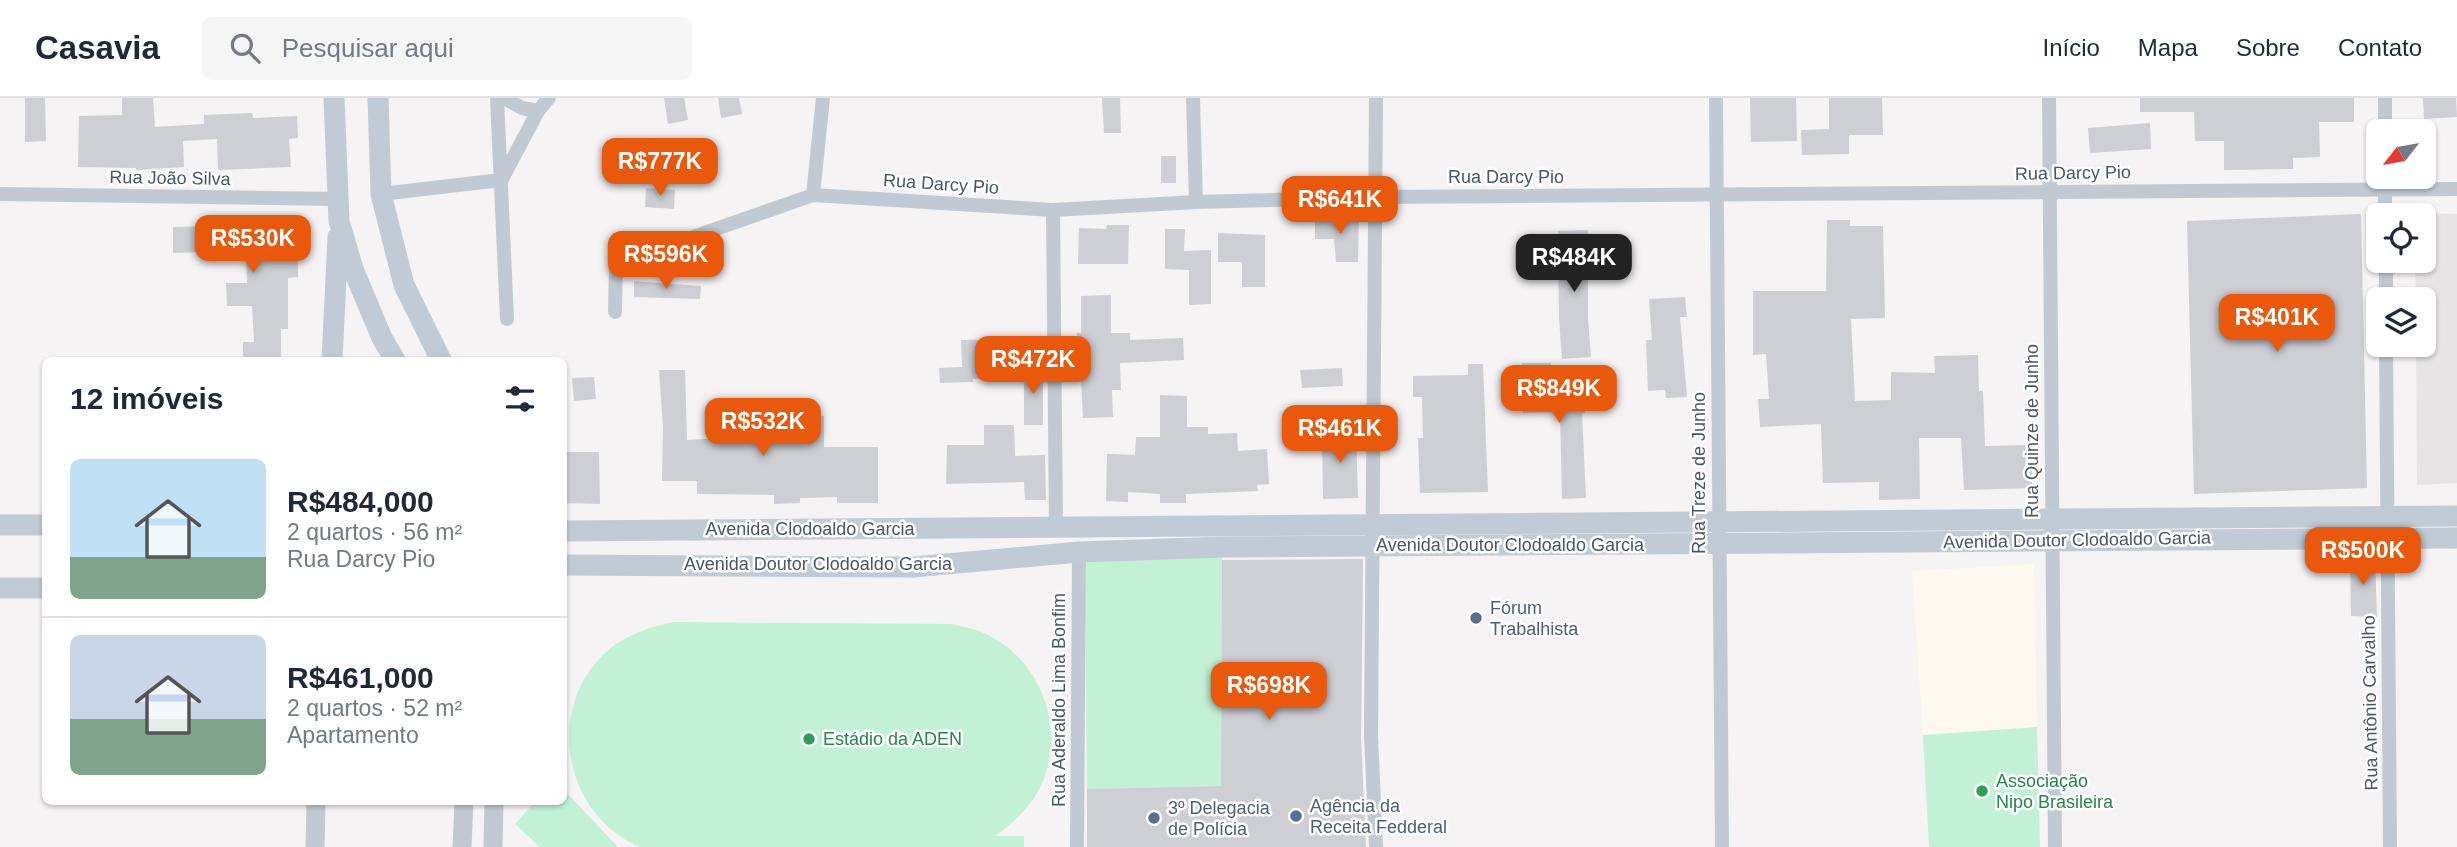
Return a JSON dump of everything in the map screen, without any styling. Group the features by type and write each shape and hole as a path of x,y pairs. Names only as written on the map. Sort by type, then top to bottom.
{"main road":[{"path":"332,357 339,210 334,98"},
{"path":"378,98 381,194 404,285 439,357"},
{"path":"339,210 353,269 382,338 393,357"},
{"name":"Avenida Doutor Clodoaldo Garcia","path":"567,565 913,567 1079,552 1224,547 1373,535 1718,522 2052,530 2387,527 2457,516"},
{"path":"0,524 42,525"},
{"name":"Avenida Doutor Clodoaldo Garcia","path":"1056,527 1718,544 2052,530"},
{"name":"Avenida Clodoaldo Garcia","path":"567,531 1056,527"},
{"name":"Avenida Doutor Clodoaldo Garcia","path":"2387,527 2457,538"},
{"path":"732,529 732,566"},
{"path":"779,529 779,566"},
{"path":"0,589 42,588"}],"street":[{"path":"497,98 506,318"},
{"path":"504,98 522,108 538,111"},
{"path":"501,180 538,111 549,98"},
{"path":"813,195 822,98"},
{"path":"1193,98 1196,202"},
{"path":"1376,98 1371,736 1376,847"},
{"name":"Rua Treze de Junho","path":"1716,98 1722,847"},
{"name":"Rua Quinze de Junho","path":"2049,98 2055,847"},
{"path":"2385,98 2385,119"},
{"path":"381,194 501,180"},
{"name":"Rua Darcy Pio","path":"615,312 616,264 813,195 1053,210 1196,202 1377,197 2050,192 2366,184"},
{"name":"Rua Darcy Pio","path":"2436,187 2457,189"},
{"name":"Rua João Silva","path":"0,194 339,210"},
{"path":"1053,210 1056,527"},
{"name":"Rua Antônio Carvalho","path":"2386,357 2390,847"},
{"name":"Rua Aderaldo Lima Bonfim","path":"1077,847 1079,552"},
{"path":"315,847 316,805"},
{"path":"462,847 464,805"},
{"path":"493,847 494,805"}],"shaded area":[{"path":"2436,214 2457,214 2457,483 2417,485 2416,357 2436,357 2436,287 2416,287 2415,273 2436,273"},
{"name":"Associação Nipo Brasileira","path":"2034,564 2037,727 1923,735 1912,571"}],"green space":[{"path":"1222,552 1221,786 1087,789 1087,558"},
{"path":"673,622 952,624 988,635 1008,648 1025,665 1038,685 1047,707 1051,730 1045,776 1034,798 1016,819 995,836 1024,836 1024,847 640,847 615,832 595,812 580,789 572,762 569,734 573,707 584,681 608,650 634,634"},
{"name":"Associação Nipo Brasileira","path":"2037,727 2040,847 1929,847 1923,735"},
{"path":"567,793 618,847 540,847 515,824 532,805 567,805"}],"building":[{"path":"25,98 45,98 46,141 25,142"},
{"path":"122,98 153,98 155,127 204,124 204,115 252,113 253,118 297,116 298,138 289,139 291,167 218,170 217,139 183,141 184,167 136,170 78,167 79,116 122,115"},
{"path":"664,98 684,98 688,120 668,124"},
{"path":"718,98 739,98 742,114 721,118"},
{"path":"1102,98 1120,98 1121,133 1104,133"},
{"path":"1750,98 1796,98 1797,141 1751,142"},
{"path":"1829,98 1882,98 1883,135 1849,135 1849,154 1802,155 1801,130 1829,129"},
{"path":"2140,98 2354,98 2354,122 2319,122 2320,157 2293,158 2293,169 2224,170 2224,141 2195,141 2194,112 2140,112"},
{"path":"2423,98 2456,98 2457,117 2424,119"},
{"path":"2150,123 2151,149 2090,153 2088,128"},
{"path":"1161,156 1176,156 1176,183 1161,183"},
{"path":"646,188 675,190 674,209 645,207"},
{"path":"2361,214 2367,488 2194,494 2187,221"},
{"path":"1315,216 1359,217 1358,262 1336,262 1334,239 1315,239"},
{"path":"1827,220 1850,220 1850,226 1883,226 1885,318 1851,319 1855,401 1891,400 1891,372 1935,373 1934,356 1978,355 1979,391 1983,391 1985,446 2031,445 2032,488 1964,490 1961,438 1919,438 1920,499 1879,500 1879,482 1823,483 1821,424 1760,427 1758,399 1769,399 1766,354 1753,355 1753,291 1826,291"},
{"path":"297,224 298,277 288,278 288,329 281,329 281,357 243,357 243,342 254,342 252,306 227,306 226,283 247,283 246,251 173,253 173,227"},
{"path":"1107,225 1129,225 1128,264 1078,264 1079,228 1106,229"},
{"path":"1165,229 1185,229 1184,251 1211,250 1211,304 1189,305 1189,270 1165,269"},
{"path":"1588,230 1591,357 1562,359 1558,231"},
{"path":"1218,233 1265,235 1265,287 1242,287 1242,262 1218,262"},
{"path":"634,281 701,286 700,299 634,297"},
{"path":"1111,295 1111,333 1130,333 1130,340 1183,338 1184,360 1120,363 1121,390 1112,390 1113,417 1083,418 1080,363 1077,363 1077,333 1081,333 1081,296"},
{"path":"1685,297 1687,317 1680,317 1687,397 1666,398 1665,390 1648,391 1646,340 1652,340 1649,299"},
{"path":"1007,339 1009,377 940,383 939,368 962,367 961,340"},
{"path":"1522,363 1551,363 1551,398 1584,396 1585,413 1582,413 1586,498 1562,499 1560,414 1523,413"},
{"path":"1468,364 1483,364 1488,492 1420,493 1418,438 1423,438 1422,397 1413,397 1413,376 1468,375"},
{"path":"1024,367 1043,368 1043,425 1024,425"},
{"path":"1342,368 1343,386 1302,388 1300,370"},
{"path":"659,370 685,370 687,440 721,438 721,422 735,421 736,442 773,442 773,427 808,427 807,416 824,416 824,447 878,447 878,503 837,503 837,497 800,498 800,503 774,504 774,495 697,494 697,481 662,481 663,427"},
{"path":"594,377 596,399 574,401 572,378"},
{"path":"1160,395 1187,396 1187,427 1208,427 1208,434 1237,433 1238,451 1267,449 1269,484 1257,485 1258,491 1186,494 1186,503 1160,503 1160,494 1128,492 1128,502 1106,501 1107,454 1135,455 1136,437 1160,437"},
{"path":"984,425 1014,425 1015,456 1045,455 1046,500 1025,500 1024,482 946,484 947,445 984,445"},
{"path":"1322,432 1356,432 1358,498 1323,499"},
{"path":"567,452 599,452 600,504 567,503"},
{"path":"2350,558 2375,558 2377,617 2351,616"},
{"path":"1363,559 1361,736 1366,847 1087,847 1087,789 1221,786 1222,560"}],"place":[{"name":"Fórum Trabalhista","path":"1476,618"},
{"name":"Estádio da ADEN","path":"809,739"},
{"name":"Associação Nipo Brasileira","path":"1982,791"},
{"name":"Agência da Receita Fedderal","path":"1296,816"},
{"name":"3º Delegacia de Polícia","path":"1154,818"}]}
